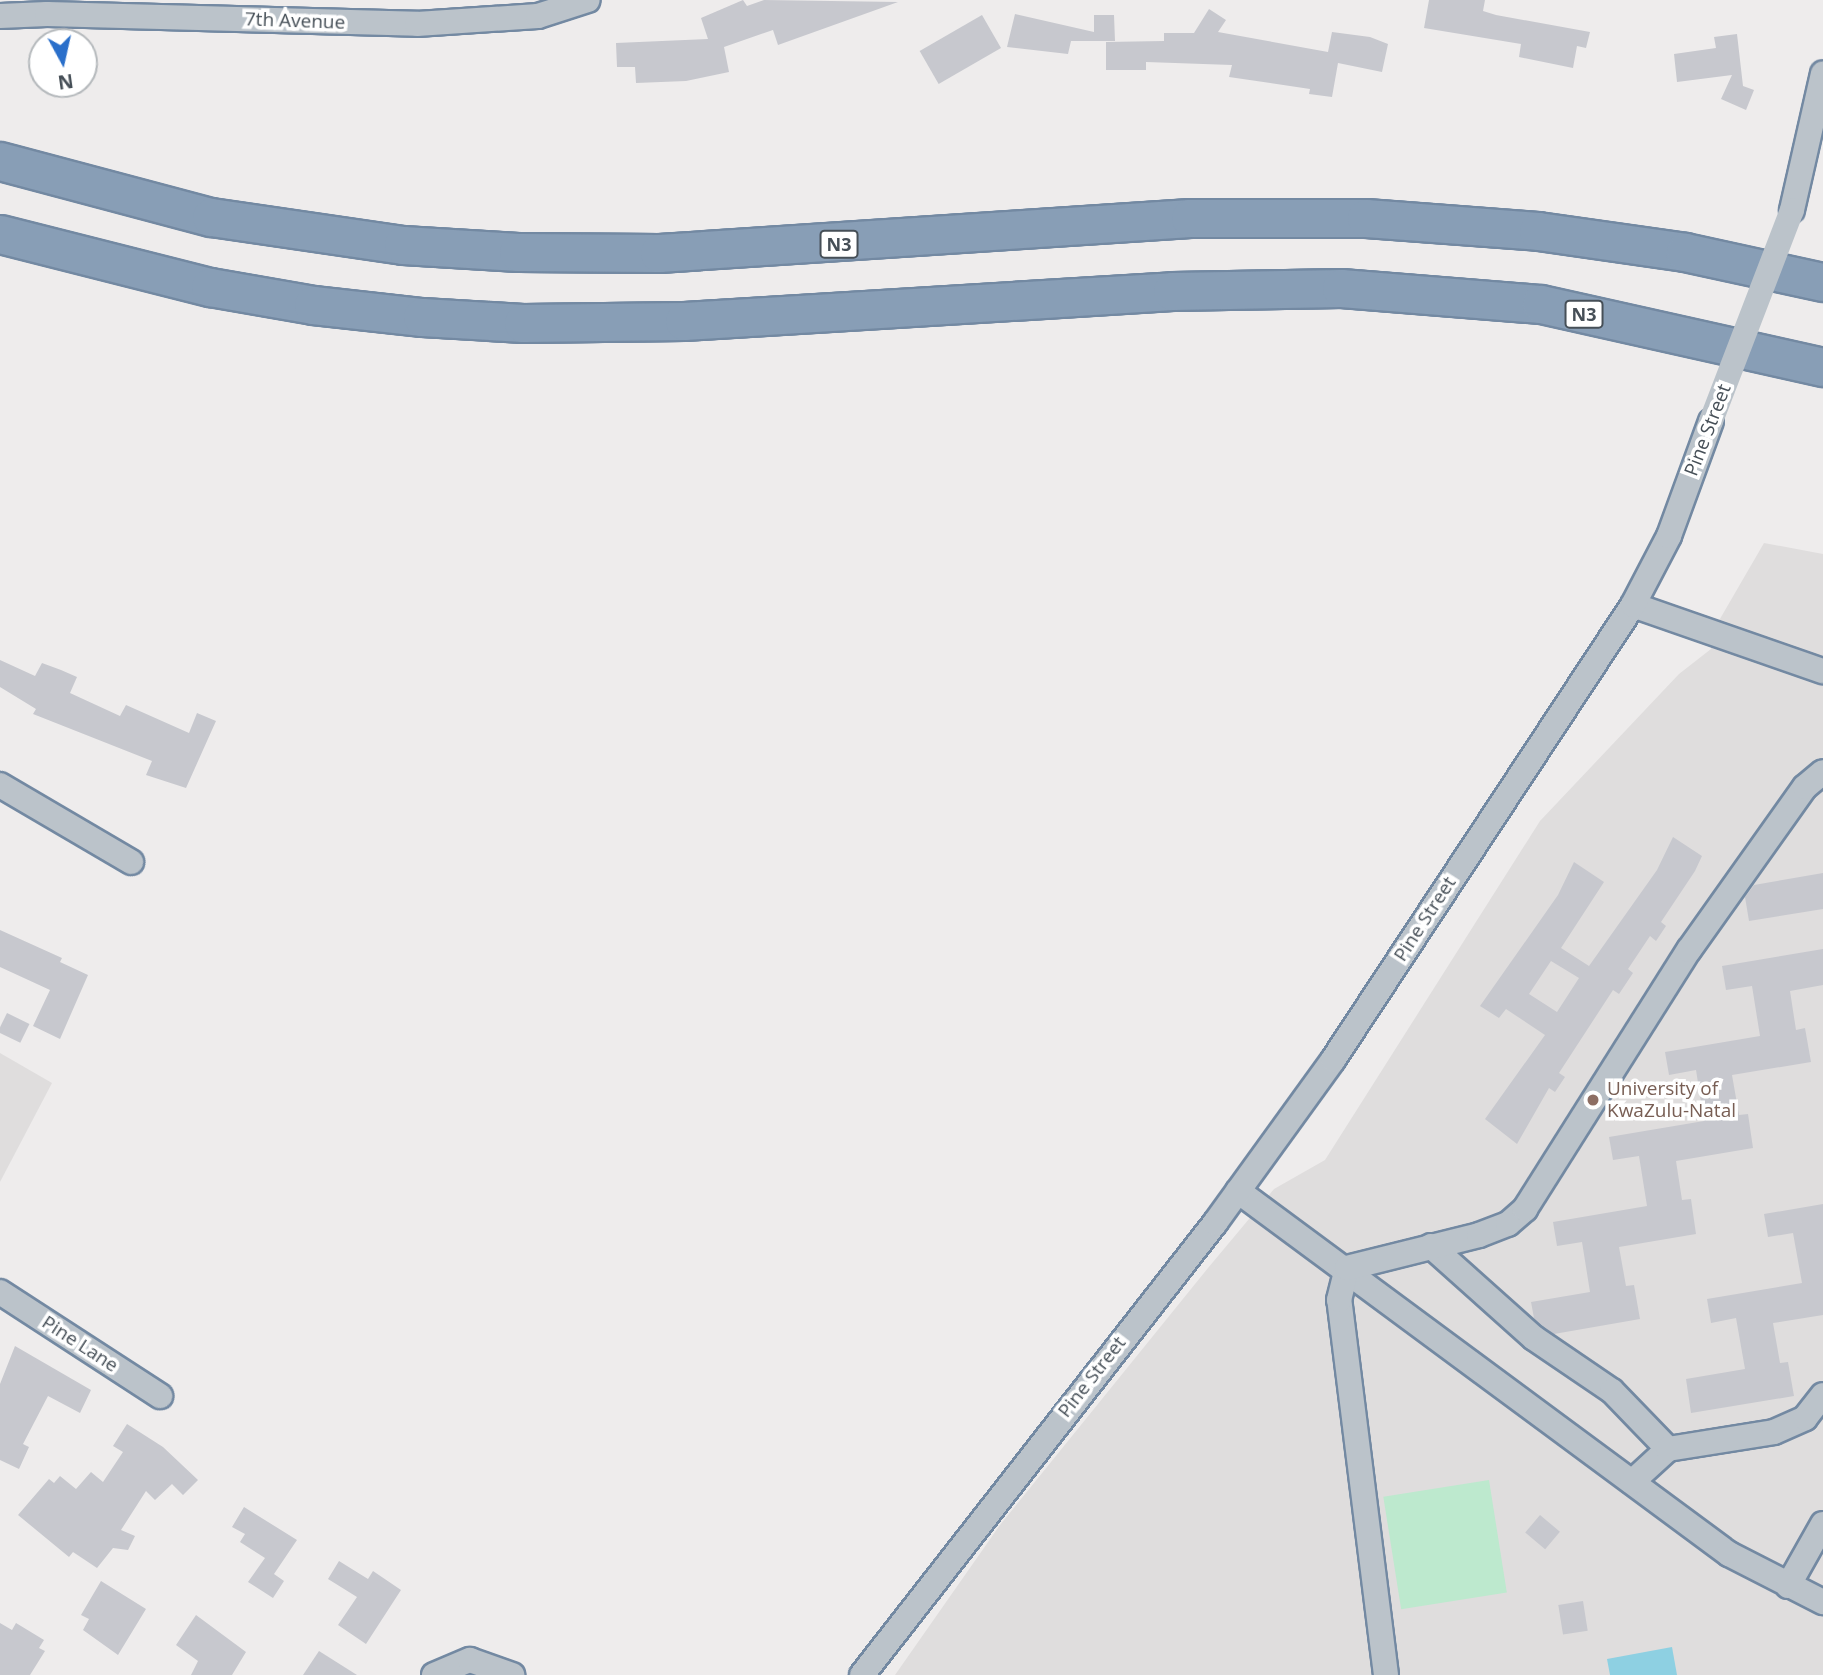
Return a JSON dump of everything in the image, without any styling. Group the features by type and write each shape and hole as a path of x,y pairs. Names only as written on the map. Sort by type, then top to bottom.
{"highway":[{"name":"N3","path":"0,161 211,217 429,247 659,253 1190,218 1366,218 1538,231 1685,253 1823,282"},
{"name":"N3","path":"0,234 210,288 313,305 422,317 523,323 684,321 1172,291 1341,288 1541,304 1823,367"}],"street":[{"name":"7th Avenue","path":"0,16 47,14 417,24 518,19 587,0"},
{"name":"Pine Street","path":"862,1675 1238,1191 1333,1060 1633,605 1669,536 1792,211 1823,73"},
{"path":"1633,605 1823,671"},
{"path":"1347,1268 1479,1235 1508,1224 1525,1209 1689,950 1805,787 1823,772"},
{"path":"0,785 131,862"},
{"path":"1238,1191 1347,1268 1730,1554 1823,1602"},
{"path":"1431,1245 1534,1338 1612,1391 1668,1448"},
{"path":"1347,1268 1339,1300 1386,1675"},
{"name":"Pine Lane","path":"0,1292 160,1396"},
{"path":"1632,1482 1668,1448 1774,1432 1805,1418 1823,1395"},
{"path":"1788,1586 1823,1524"},
{"path":"434,1675 470,1660 512,1675"}],"shaded area":[{"name":"University of KwaZulu-Natal","path":"1764,543 1823,554 1823,1675 895,1675 1000,1525 1208,1268 1274,1189 1325,1160 1540,821 1679,674 1711,649 1717,624"},
{"path":"0,1053 52,1083 0,1182"}],"green space":[{"path":"1489,1480 1507,1593 1401,1609 1383,1497"}],"water":[{"path":"1672,1647 1677,1675 1610,1675 1607,1659"}],"building":[{"path":"743,0 747,6 764,0 898,2 778,45 773,30 724,47 729,72 686,81 636,83 635,67 617,67 616,43 708,39 701,18"},
{"path":"1429,0 1485,0 1483,11 1496,15 1590,32 1586,48 1577,46 1573,68 1519,57 1521,44 1424,28"},
{"path":"1209,9 1226,20 1218,32 1328,52 1332,32 1370,37 1388,44 1382,72 1338,63 1332,97 1309,94 1310,89 1229,77 1232,65 1146,62 1146,70 1106,70 1106,42 1164,41 1164,33 1194,33"},
{"path":"1015,14 1094,32 1094,15 1114,15 1115,41 1071,41 1068,54 1007,47"},
{"path":"982,15 1001,48 939,84 920,51"},
{"path":"1737,34 1743,86 1754,90 1746,110 1721,99 1732,75 1677,82 1674,54 1716,48 1714,37"},
{"path":"0,660 35,676 42,663 77,677 70,693 120,716 126,705 189,733 197,713 216,721 186,788 146,775 152,761 33,714 36,709 0,687"},
{"path":"1673,837 1702,856 1661,922 1666,926 1656,941 1650,936 1628,969 1633,973 1619,994 1613,990 1559,1073 1565,1077 1555,1092 1549,1088 1517,1144 1485,1119 1545,1035 1506,1009 1499,1018 1480,1006 1558,895 1574,862 1604,882 1561,948 1589,966 1657,870","holes":["1551,961 1579,978 1557,1012 1529,994"]},
{"path":"1823,873 1823,909 1749,921 1745,897 1754,885"},
{"path":"0,930 62,958 60,962 88,975 60,1039 33,1026 50,990 0,967"},
{"path":"1823,949 1823,985 1790,991 1796,1030 1805,1028 1811,1062 1732,1075 1739,1115 1748,1114 1753,1148 1676,1161 1682,1200 1691,1199 1696,1234 1619,1247 1626,1286 1634,1285 1640,1319 1554,1334 1534,1318 1531,1302 1590,1292 1582,1242 1557,1246 1553,1222 1647,1206 1639,1156 1613,1160 1609,1137 1704,1121 1696,1070 1669,1075 1665,1052 1760,1036 1752,986 1726,990 1722,966"},
{"path":"7,1013 29,1024 20,1043 0,1033"},
{"path":"1823,1204 1823,1315 1773,1323 1780,1363 1788,1362 1794,1396 1691,1413 1686,1379 1745,1369 1736,1318 1711,1323 1707,1299 1802,1283 1793,1233 1768,1237 1764,1214"},
{"path":"15,1346 91,1390 80,1413 48,1396 23,1444 29,1447 19,1469 0,1460 0,1384"},
{"path":"127,1424 163,1447 198,1480 183,1495 172,1484 155,1500 146,1491 121,1530 135,1536 128,1550 113,1548 97,1568 73,1552 69,1557 18,1515 49,1479 54,1483 60,1476 76,1489 91,1472 103,1482 123,1452 113,1446"},
{"path":"244,1507 297,1540 274,1574 284,1581 273,1598 248,1582 265,1558 240,1542 245,1534 232,1527"},
{"path":"1540,1515 1560,1532 1545,1549 1525,1533"},
{"path":"339,1561 368,1579 373,1571 401,1590 366,1644 338,1625 357,1597 328,1579"},
{"path":"101,1581 146,1609 118,1655 83,1630 89,1619 81,1615"},
{"path":"1583,1601 1588,1631 1563,1635 1558,1605"},
{"path":"196,1615 246,1652 232,1675 191,1675 198,1661 176,1645"},
{"path":"0,1623 12,1630 16,1623 44,1640 39,1648 45,1651 30,1675 0,1675"},
{"path":"319,1651 357,1675 303,1675"}],"place":[{"name":"University of KwaZulu-Natal","path":"1593,1100"}]}
